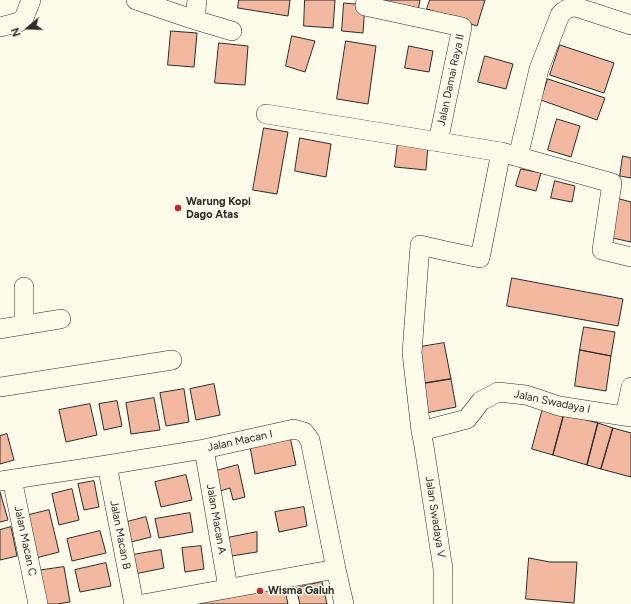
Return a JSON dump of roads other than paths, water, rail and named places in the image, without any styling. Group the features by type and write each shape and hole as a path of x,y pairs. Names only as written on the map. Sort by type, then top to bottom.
{"street":[{"path":"0,27 19,22 24,18 31,0"},
{"path":"136,0 232,31"},
{"path":"195,20 197,0"},
{"name":"Jalan Damai Raya II","path":"366,0 365,6 462,27 438,142"},
{"path":"421,431 412,353 420,245 446,252 480,258 509,155 539,69 560,15 564,10 570,7 576,7 631,25"},
{"path":"266,114 509,155 612,183 602,250 631,257"},
{"path":"24,288 24,325"},
{"path":"0,329 61,319"},
{"path":"0,387 172,360"},
{"path":"628,416 631,387"},
{"name":"Jalan Swadaya I","path":"421,431 467,419 482,401 498,392 526,394 559,406 628,416"},
{"name":"Jalan Macan I","path":"6,480 204,449 294,429 304,432 310,440 344,604"},
{"name":"Jalan Swadaya V","path":"421,431 443,569 443,604"},
{"name":"Jalan Macan A","path":"204,449 228,588"},
{"name":"Jalan Macan B","path":"107,465 134,604"},
{"name":"Jalan Macan C","path":"6,480 38,604"},
{"path":"142,604 336,569"}],"place":[{"name":"Warung Kopi Dago Atas","path":"178,208"},
{"name":"Wisma Galuh","path":"260,591"}]}
